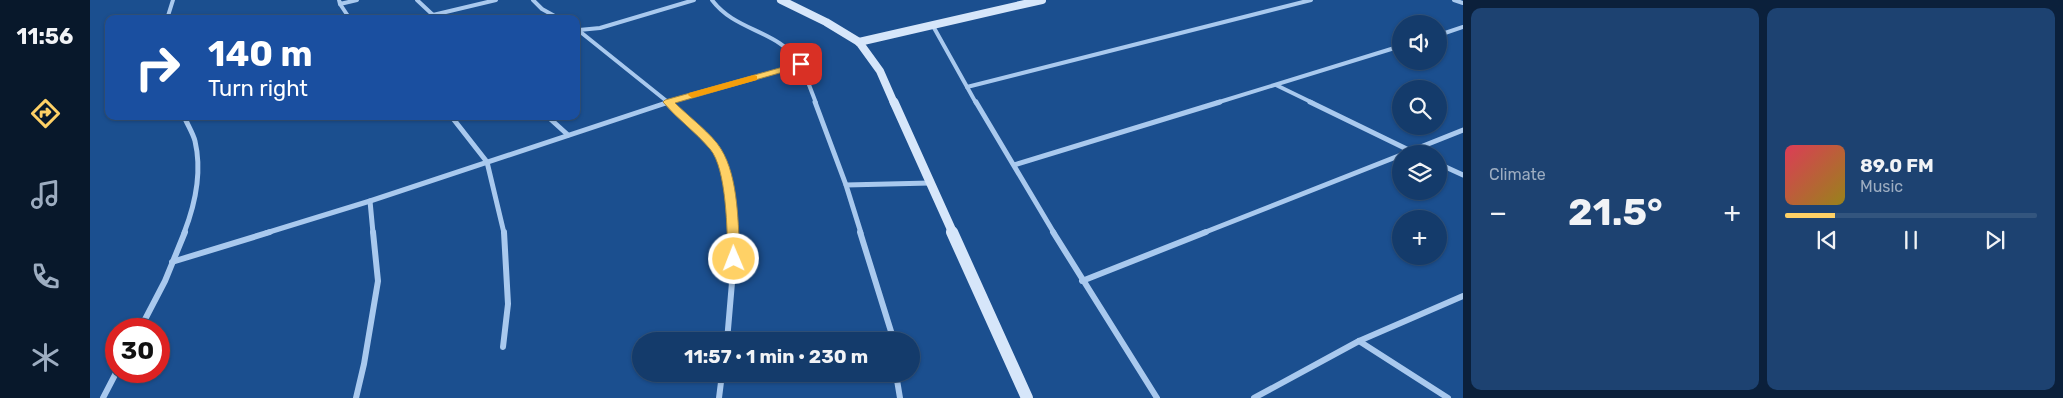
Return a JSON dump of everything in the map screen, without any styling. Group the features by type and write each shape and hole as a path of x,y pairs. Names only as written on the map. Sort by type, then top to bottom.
{"street":[{"path":"168,15 173,0"},
{"path":"347,15 339,2 356,0"},
{"path":"417,0 433,14 496,0"},
{"path":"533,0 542,9 553,15"},
{"path":"580,29 600,28 694,0"},
{"path":"712,0 719,9 768,35 789,48 798,57 846,185 891,332"},
{"path":"781,0 826,22 859,42 886,82 1027,398"},
{"path":"859,42 1042,0"},
{"path":"967,87 1311,0"},
{"path":"1454,0 1463,3"},
{"path":"933,26 1082,281 1157,398"},
{"path":"1447,32 1463,27"},
{"path":"580,31 668,102 716,149 726,172 733,232 734,259 728,332"},
{"path":"1014,165 1392,49"},
{"path":"172,262 370,202 668,102 801,64"},
{"path":"1276,85 1398,145"},
{"path":"145,318 172,262 194,203 197,185 197,147 186,120"},
{"path":"454,120 487,162 504,232 508,304 503,347"},
{"path":"551,120 568,135"},
{"path":"1425,145 1463,130"},
{"path":"1082,281 1392,158"},
{"path":"1447,168 1463,175"},
{"path":"846,185 931,183"},
{"path":"356,398 364,364 378,280 370,202"},
{"path":"1254,398 1359,341 1463,296"},
{"path":"1359,341 1448,398"},
{"path":"719,398 721,382"},
{"path":"897,382 900,398"},
{"path":"103,398 111,383"}],"slow traffic":[{"path":"692,95 754,78"}],"route":[{"path":"734,259 732,216 725,168 716,149 710,142 668,102 801,64"}]}
